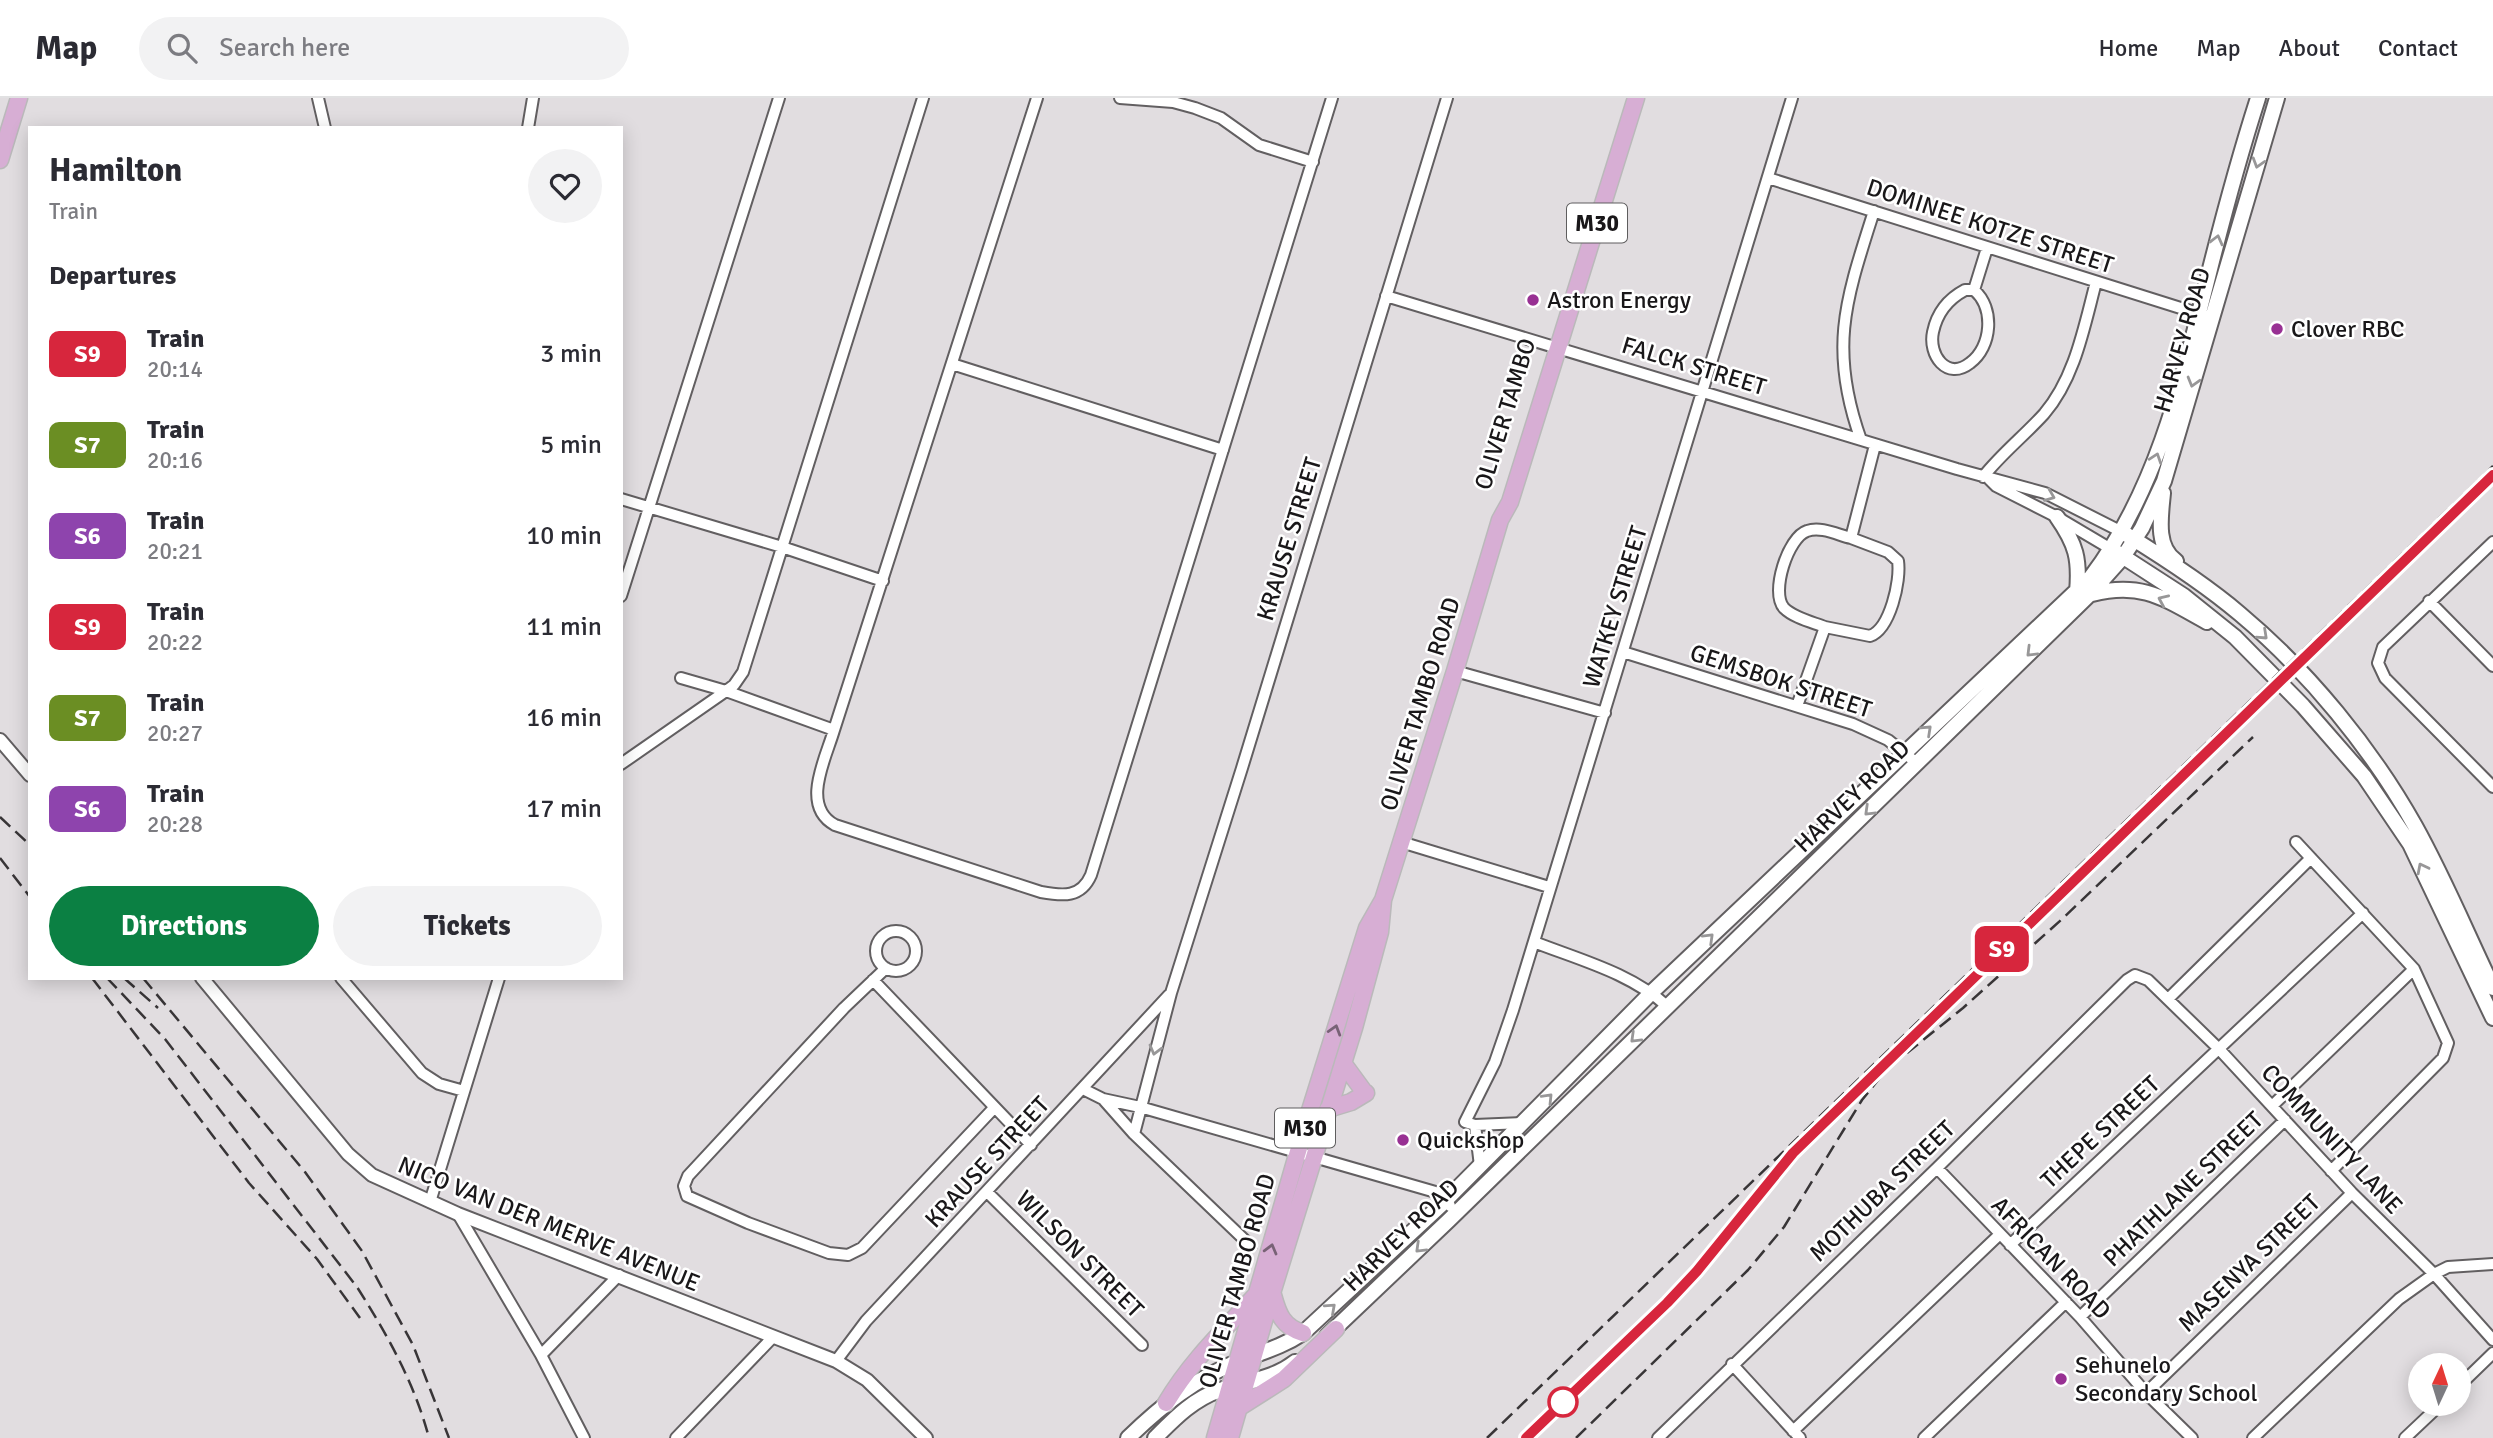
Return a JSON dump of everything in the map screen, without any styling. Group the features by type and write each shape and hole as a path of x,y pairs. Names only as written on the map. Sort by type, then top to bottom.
{"main road":[{"name":"OLIVER TAMBO","path":"1500,520 1510,502 1626,98"},
{"name":"OLIVER TAMBO","path":"1555,347 1636,98"},
{"name":"HARVEY ROAD","path":"1155,1438 1192,1403 1217,1390 1269,1378 1285,1369 1336,1329 1918,764 2083,594 2117,553 2164,481 2205,316 2231,185 2258,98"},
{"name":"HARVEY ROAD","path":"2128,536 2277,98"},
{"path":"0,102 18,103 0,160"},
{"path":"2164,481 2161,524 2168,556 2211,583 2306,678 2379,770 2430,855 2493,988"},
{"path":"2057,517 2072,539 2083,594 2131,589 2158,596 2244,645"},
{"name":"OLIVER TAMBO ROAD","path":"1305,1156 1328,1109 1343,1063 1380,932 1383,900 1500,520"},
{"path":"2128,536 2207,587 2242,615"},
{"path":"2117,553 2184,596 2244,645 2348,757 2396,820 2439,901 2493,1018"},
{"name":"HARVEY ROAD","path":"1128,1438 1166,1403 1199,1381 1284,1345 1303,1333 1447,1199 1652,992 1904,752 2083,594"},
{"name":"OLIVER TAMBO ROAD","path":"1230,1438 1247,1383 1247,1359 1367,928 1383,900"},
{"path":"1328,1109 1352,1102 1365,1093 1343,1063"},
{"path":"1372,1271 1384,1283"},
{"path":"1166,1403 1198,1356 1265,1292 1283,1322 1303,1333"},
{"path":"1240,1407 1284,1379 1336,1329"},
{"name":"OLIVER TAMBO ROAD","path":"1215,1438 1231,1386 1247,1359"}],"street":[{"path":"318,98 325,126"},
{"path":"528,126 533,98"},
{"path":"623,589 779,98"},
{"path":"623,764 726,691 743,672 923,98"},
{"path":"1037,98 834,730 817,794 822,815 828,821 1041,892 1068,895 1083,889 1091,875 1332,98"},
{"path":"1120,98 1174,102 1195,108 1221,118 1259,145 1313,162"},
{"name":"KRAUSE STREET","path":"1134,1134 1171,993 1447,98"},
{"path":"1779,98 1791,100"},
{"name":"WATKEY STREET","path":"1470,1124 1495,1062 1534,942 1791,100"},
{"name":"DOMINEE KOTZE STREET","path":"1768,178 2205,316"},
{"path":"1861,440 1847,394 1842,336 1853,278 1874,211"},
{"path":"1974,290 1987,248"},
{"path":"1986,478 2003,453 2045,413 2065,382 2083,332 2096,282"},
{"path":"1965,290 1974,290 1986,305 1989,316 1986,338 1970,363 1951,369 1943,366 1933,352 1933,331 1947,302 1965,290"},
{"name":"FALCK STREET","path":"1386,296 2045,494 2128,536"},
{"path":"952,364 1223,450"},
{"path":"1851,538 1875,445"},
{"name":"FALCK STREET","path":"1986,478 2117,553"},
{"path":"623,500 782,547 883,581"},
{"path":"1821,530 1888,552 1898,561 1899,575 1888,618 1877,633 1870,636 1825,627 1785,609 1780,602 1780,579 1796,537 1804,532 1821,530"},
{"path":"2493,542 2383,648 2378,663 2385,678 2493,787"},
{"path":"2429,601 2493,666"},
{"path":"1797,706 1825,627"},
{"name":"GEMSBOK STREET","path":"1623,652 1872,732 1918,764"},
{"path":"1455,671 1605,713"},
{"path":"681,678 726,691 834,730"},
{"path":"0,740 28,773"},
{"path":"1401,842 1549,887"},
{"path":"2295,842 2414,969 2448,1043 2443,1058 2331,1171"},
{"path":"2168,999 2311,858"},
{"name":"THEPE STREET","path":"2010,1245 2363,913"},
{"path":"1534,942 1624,977 1652,992 1668,1007"},
{"path":"886,968 688,1176 684,1186 687,1196 748,1223 829,1253 840,1256 853,1254 894,1216 994,1108"},
{"path":"2272,1106 2414,969"},
{"name":"COMMUNITY LANE","path":"2135,975 2144,977 2219,1049 2352,1193 2434,1274 2493,1340"},
{"name":"MOTHUBA STREET","path":"1658,1438 1937,1168 2127,979 2135,975"},
{"name":"NICO VAN DER MERVE AVENUE","path":"204,980 360,1166 383,1181 458,1214 836,1361 867,1380 926,1438"},
{"path":"343,980 422,1073 439,1084 464,1091"},
{"path":"430,1202 498,980"},
{"path":"873,980 1031,1145"},
{"name":"KRAUSE STREET","path":"836,1361 866,1321 1171,993"},
{"path":"1083,1089 1103,1099 1140,1107 1439,1193 1447,1199 1455,1214"},
{"path":"1103,1099 1134,1134 1251,1246"},
{"name":"PHATHLANE STREET","path":"2080,1317 2285,1120"},
{"path":"1480,1166 1470,1124 1523,1124"},
{"name":"AFRICAN ROAD","path":"1937,1168 2080,1317 2146,1393 2192,1438"},
{"name":"WILSON STREET","path":"987,1192 1142,1345"},
{"name":"MASENYA STREET","path":"2146,1393 2352,1193"},
{"path":"458,1214 541,1355 584,1438"},
{"path":"1732,1364 1797,1435 1999,1235"},
{"path":"2253,1438 2399,1299 2434,1274 2460,1265 2493,1264"},
{"path":"541,1355 619,1275"},
{"path":"1924,1438 2066,1302"},
{"path":"676,1438 773,1337"},
{"path":"2471,1374 2493,1353"},
{"path":"2405,1438 2428,1416"}],"railway":[{"path":"1487,1438 2493,466"},
{"path":"1907,1053 1963,1008 2061,920 2253,737"},
{"path":"0,817 28,843"},
{"path":"0,858 28,894"},
{"path":"94,980 249,1183 317,1259 360,1318"},
{"path":"109,980 165,1039 357,1287 399,1360 416,1398 429,1438"},
{"path":"126,980 158,1008"},
{"path":"145,980 305,1172 362,1251 413,1345 449,1438"},
{"path":"1576,1438 1748,1270 1784,1227 1862,1100 1912,1038"},
{"path":"1526,1438 1667,1303 1697,1271 1787,1160"}],"train":[{"name":"S9","path":"1526,1438 1697,1271 1793,1153 2493,475"}],"place":[{"name":"Astron Energy","path":"1533,300"},
{"name":"Clover RBC","path":"2277,329"},
{"name":"Quickshop","path":"1403,1140"},
{"name":"Sehunelo Secondary School","path":"2061,1379"}]}
